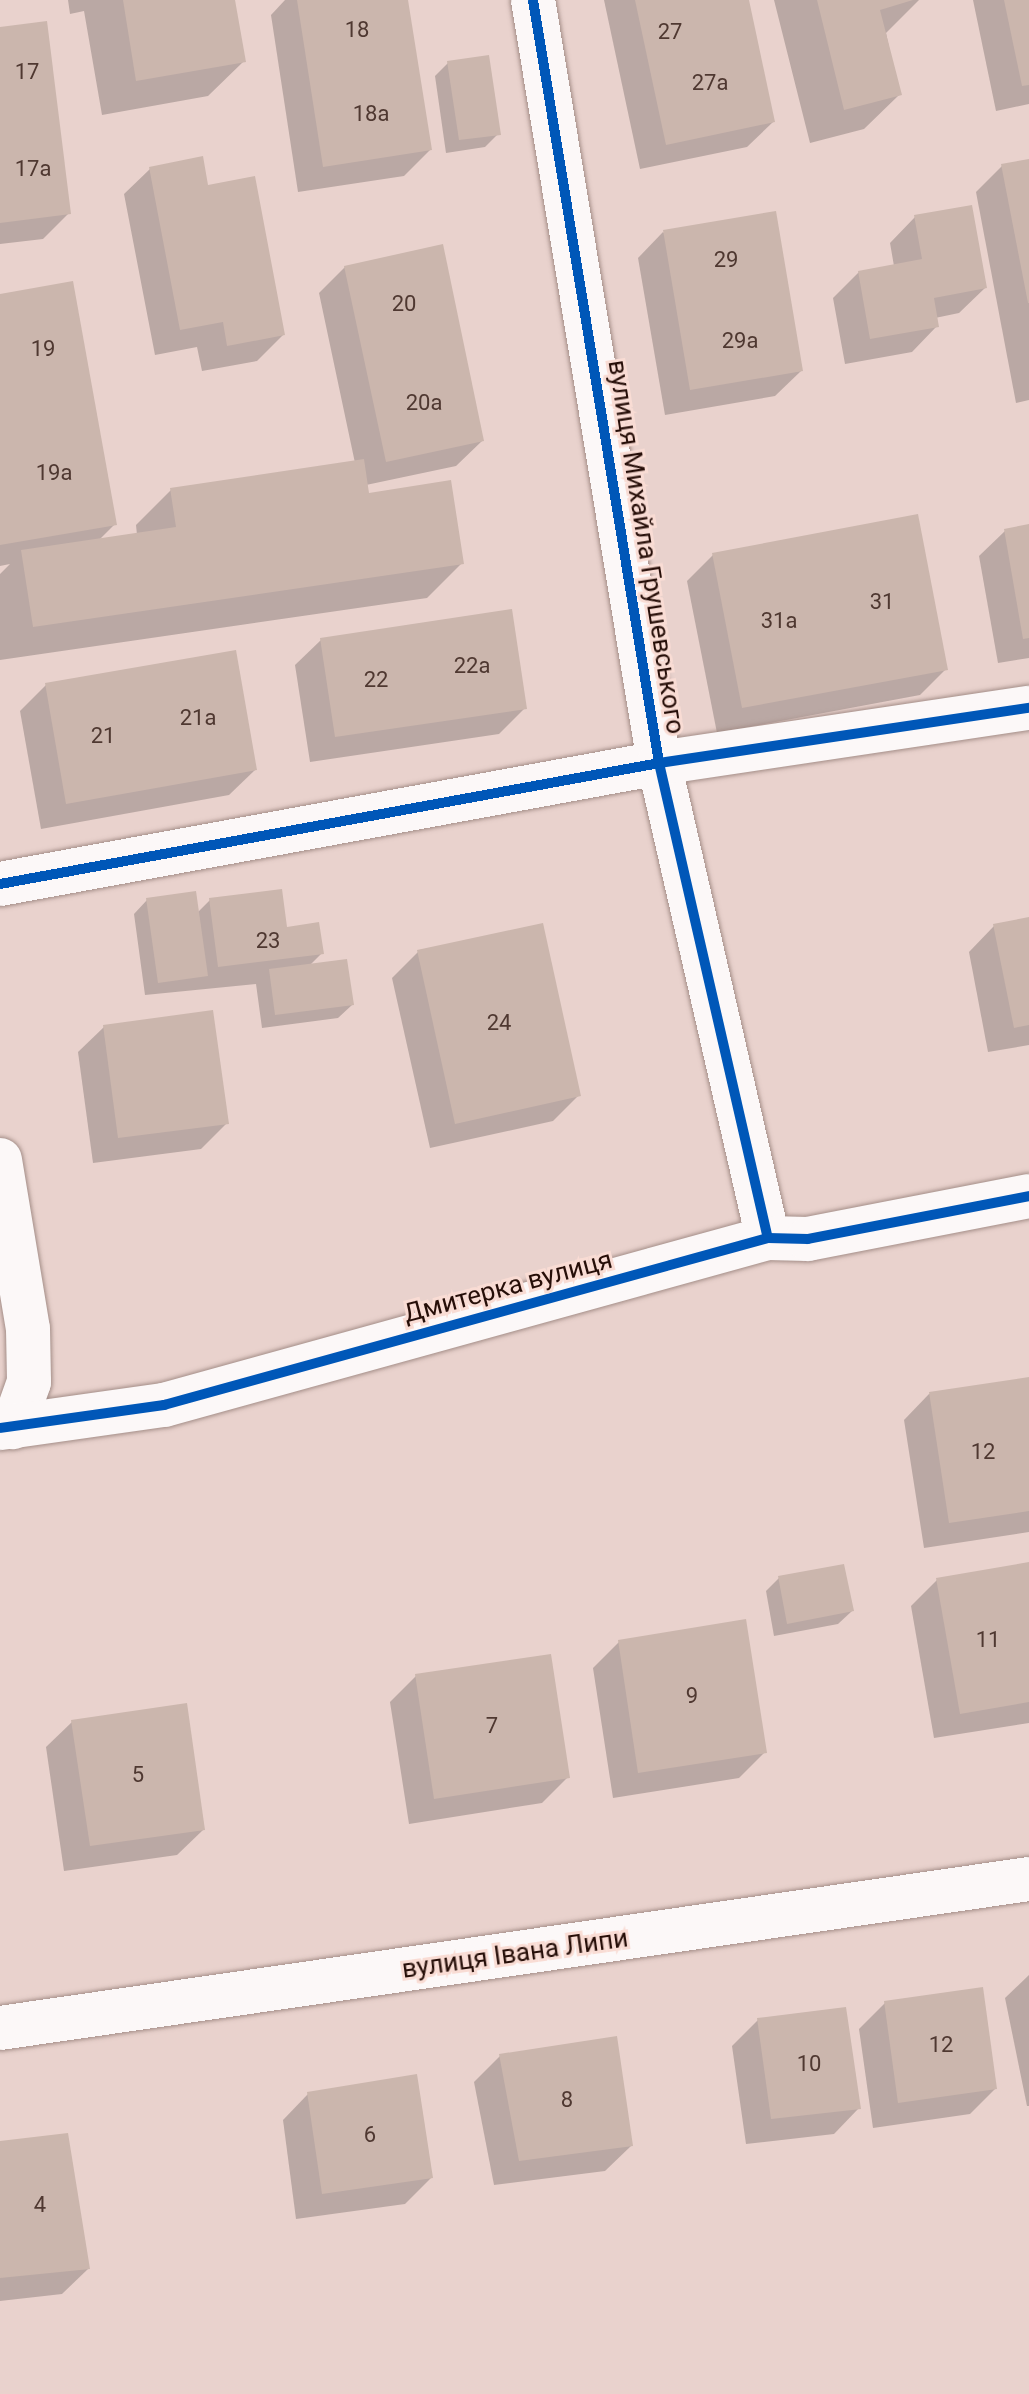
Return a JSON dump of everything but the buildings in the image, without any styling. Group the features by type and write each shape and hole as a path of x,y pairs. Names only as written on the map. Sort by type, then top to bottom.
{"street":[{"name":"вулиця Михайла Грушевського","path":"533,0 659,763 768,1238"},
{"path":"0,884 659,763 1029,708"},
{"path":"0,1160 28,1329 29,1382 7,1428"},
{"name":"Дмитерка вулиця","path":"7,1428 164,1405 768,1238 808,1239 1029,1196"},
{"name":"вулиця Івана Липи","path":"0,2028 1029,1879"}],"cycle path":[{"path":"533,0 659,763 768,1238"},
{"path":"0,884 659,763 1029,708"},
{"path":"0,1428 164,1405 768,1238 808,1239 1029,1196"}]}
